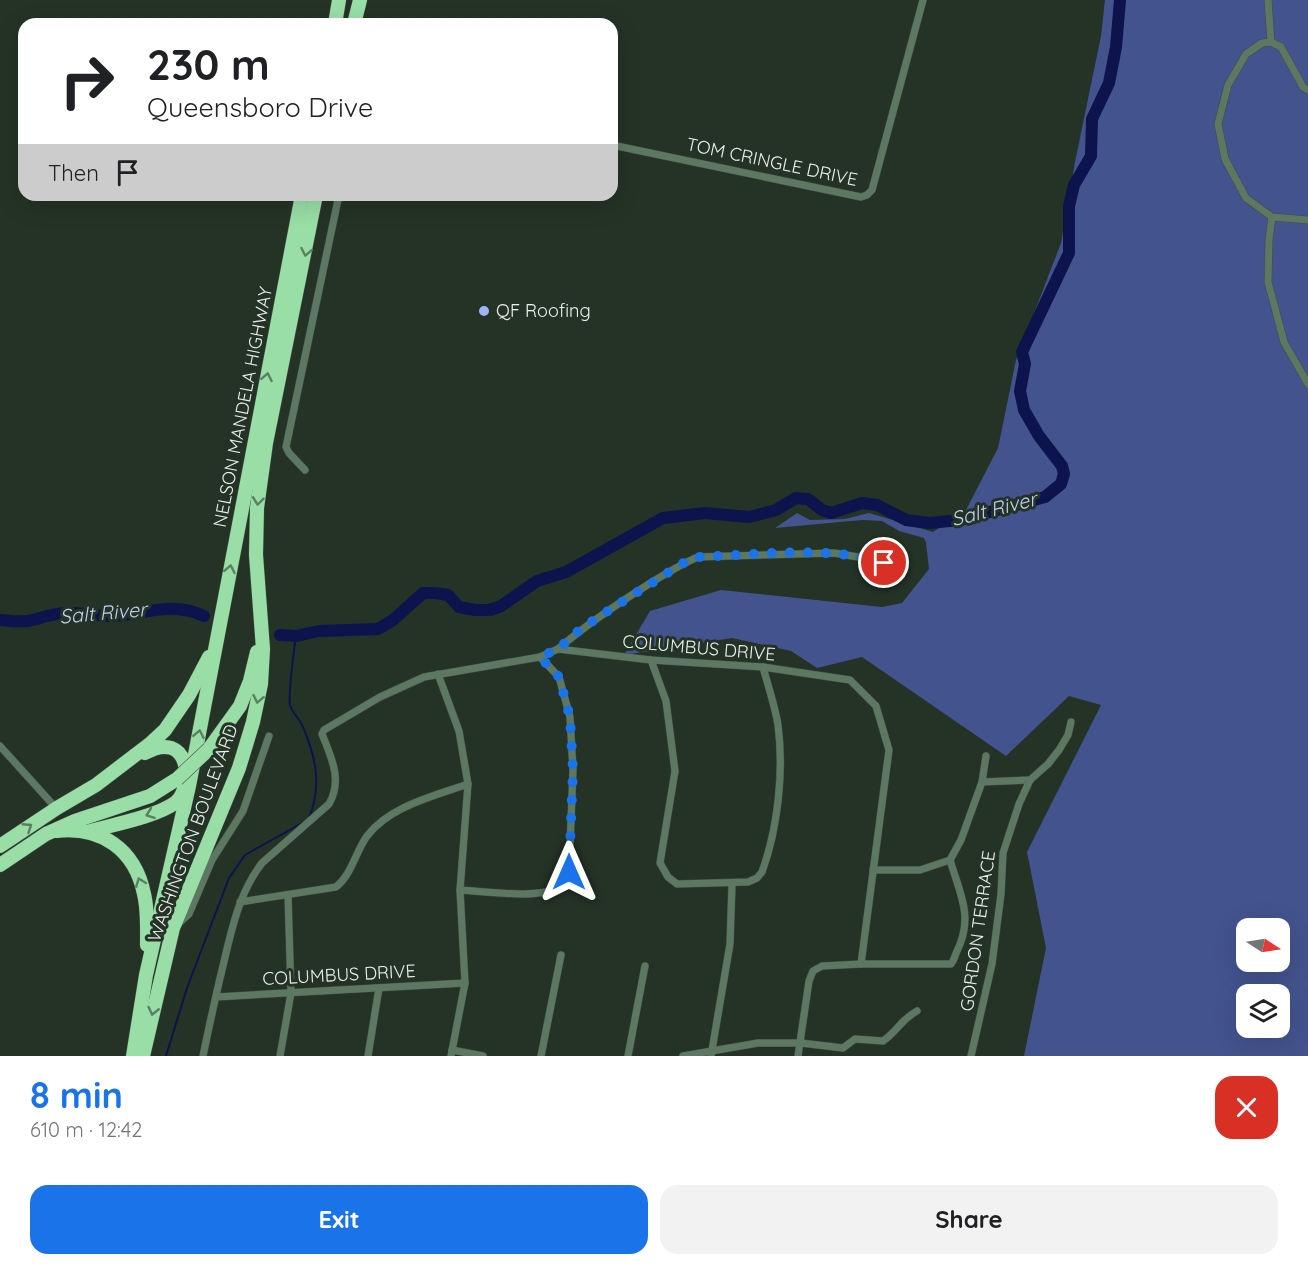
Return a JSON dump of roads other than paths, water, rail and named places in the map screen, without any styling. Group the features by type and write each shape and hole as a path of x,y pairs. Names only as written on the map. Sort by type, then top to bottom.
{"highway":[{"path":"336,18 339,0"},
{"path":"356,18 360,0"},
{"name":"NELSON MANDELA HIGHWAY","path":"219,626 301,201"},
{"name":"NELSON MANDELA HIGHWAY","path":"260,620 256,555 257,508 266,443 315,201"},
{"path":"0,865 46,834 150,796 177,779 209,749 240,706 250,681 257,650 260,620"},
{"name":"WASHINGTON BOULEVARD","path":"143,1056 173,928 238,768 253,722 262,672 260,620"},
{"path":"0,846 96,785 165,730 189,695 207,662 219,626"},
{"name":"WASHINGTON BOULEVARD","path":"133,1056 146,975 189,786 219,626"},
{"path":"87,832 161,810 176,802 183,791 186,777 184,759 171,747 154,748 124,764"},
{"path":"56,831 87,832 100,836 118,846 129,858 144,893 147,932 146,975"}],"street":[{"name":"TOM CRINGLE DRIVE","path":"618,146 861,197 867,195 872,190 923,0"},
{"path":"1268,0 1271,42"},
{"path":"1308,90 1303,87 1281,47 1271,42 1262,43 1246,54 1228,85 1218,124 1225,159 1246,198 1272,217 1308,220"},
{"path":"305,470 286,447 338,201"},
{"path":"1272,217 1268,282 1284,342 1308,384"},
{"path":"203,1056 240,902 254,874 262,864 329,804 336,792 334,764 322,734 324,729 380,697 424,677 540,657 558,649 582,628 685,562 698,557 834,553 870,559 898,568"},
{"name":"COLUMBUS DRIVE","path":"558,649 651,660 763,667 850,680 876,706 889,750 861,964"},
{"path":"460,890 531,895 556,888 565,881 569,872 573,770 570,717 559,677 540,657"},
{"path":"651,660 666,700 675,771 660,863 663,871 677,884 748,882 757,878 762,872 776,813 781,761 779,732 763,667"},
{"path":"438,674 459,731 468,784 460,890 465,983 452,1053 483,1056"},
{"name":"GORDON TERRACE","path":"971,1056 992,964 1001,894 1003,853 1019,804 1030,780 1048,764 1059,750 1068,735 1071,722"},
{"path":"173,928 189,914 212,860 243,811 269,736"},
{"path":"0,746 57,808"},
{"path":"873,870 920,870 950,860 962,840 982,782 986,756"},
{"path":"982,782 1030,780"},
{"path":"240,902 336,887 352,866 367,837 389,817 420,800 468,784"},
{"path":"798,1056 809,981 813,971 822,966 951,964 955,960 963,936 966,911 950,860"},
{"path":"712,1053 730,944 732,884"},
{"path":"280,1056 291,993 288,895"},
{"path":"541,1056 561,955"},
{"path":"627,1056 645,966"},
{"name":"COLUMBUS DRIVE","path":"216,998 465,983"},
{"path":"368,1056 379,988"},
{"path":"683,1056 712,1053 758,1043 801,1043 843,1048 855,1039 883,1041 896,1031 902,1020 917,1011"}],"waterway":[{"name":"Salt River","path":"280,635 296,636 319,631 378,629 393,620 423,593 448,595 459,607 490,610 501,606 537,581 566,572 663,518 705,513 749,517 776,510 796,498 808,499 822,510 831,513 862,503 877,505 906,520 929,523 960,520 1045,497 1061,484 1064,474 1062,466 1039,436 1024,410 1020,391 1025,364 1022,352 1069,253 1069,206 1074,185 1091,156 1092,119 1109,83 1116,47 1120,0"},
{"name":"Salt River","path":"0,620 28,621 68,613 114,616 170,609 181,609 204,616"},
{"path":"296,636 290,705 307,737 316,771 315,794 309,818"},
{"path":"166,1056 187,988 229,878 245,855 304,822"}],"place":[{"name":"QF Roofing","path":"484,311"}]}
